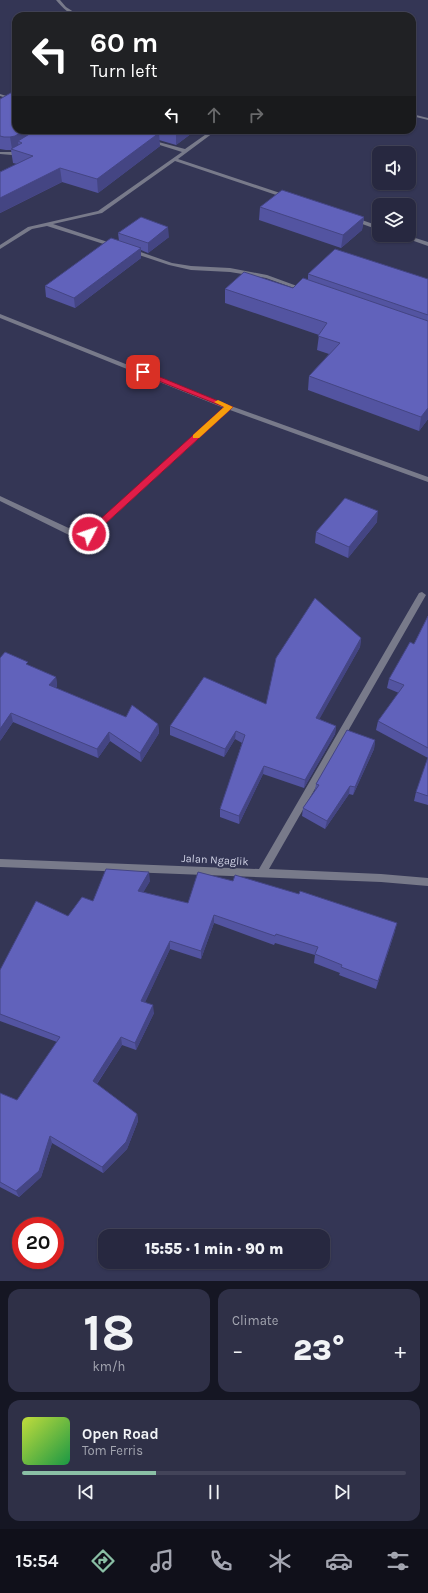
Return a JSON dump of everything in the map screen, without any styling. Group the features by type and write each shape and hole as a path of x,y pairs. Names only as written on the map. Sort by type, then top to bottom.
{"street":[{"path":"58,0 65,8 72,12"},
{"path":"0,95 12,98"},
{"path":"6,102 12,100"},
{"path":"416,116 428,119"},
{"path":"0,247 30,228 100,212 209,134"},
{"path":"143,138 185,151"},
{"path":"0,153 12,154 25,149"},
{"path":"174,159 291,198"},
{"path":"350,218 372,226"},
{"path":"47,224 120,247"},
{"path":"416,240 428,244"},
{"path":"128,250 172,264 191,268 230,270 267,277 311,292"},
{"path":"0,316 229,407 428,480"},
{"path":"0,498 72,533 81,536 89,534 229,407"},
{"path":"261,874 422,596"},
{"name":"Jalan Ngaglik","path":"0,863 381,878 428,882"}],"building":[{"path":"12,92 12,134 18,134 15,136 0,136 0,99"},
{"path":"29,134 158,134 97,179 60,168 0,198 0,172 33,156 11,149 22,143 18,141"},
{"path":"282,190 364,217 343,235 260,207"},
{"path":"141,217 168,227 148,243 118,233"},
{"path":"111,238 141,248 74,298 45,286"},
{"path":"335,249 428,279 428,315 308,274"},
{"path":"244,272 293,288 303,278 428,321 428,408 421,417 309,376 340,343 318,336 327,323 225,289"},
{"path":"345,498 378,511 349,547 316,532"},
{"path":"315,598 361,638 316,718 336,726 305,780 264,766 239,816 220,809 245,735 236,731 225,749 170,726 204,677 266,704 276,658"},
{"path":"428,616 428,748 378,721 404,685 389,679 410,642 414,644"},
{"path":"5,652 28,662 26,664 56,677 49,685 126,717 132,705 158,724 140,753 109,732 97,749 11,713 0,729 0,658"},
{"path":"347,730 375,740 355,787 350,786 327,821 303,808 319,785 316,784"},
{"path":"428,757 428,796 416,792"},
{"path":"106,869 149,872 138,891 188,903 198,872 233,881 235,875 299,894 300,891 397,923 378,981 341,967 342,965 315,954 318,947 276,934 275,936 214,915 201,951 170,941 141,1001 153,1005 135,1043 121,1037 93,1081 137,1114 126,1142 102,1167 50,1136 39,1171 16,1191 0,1182 0,1093 17,1100 60,1037 0,1014 0,970 36,901 68,916 82,897 93,901"}],"slow traffic":[{"path":"196,437 229,407 218,402"}],"route":[{"path":"89,534 229,407 143,372"}]}
